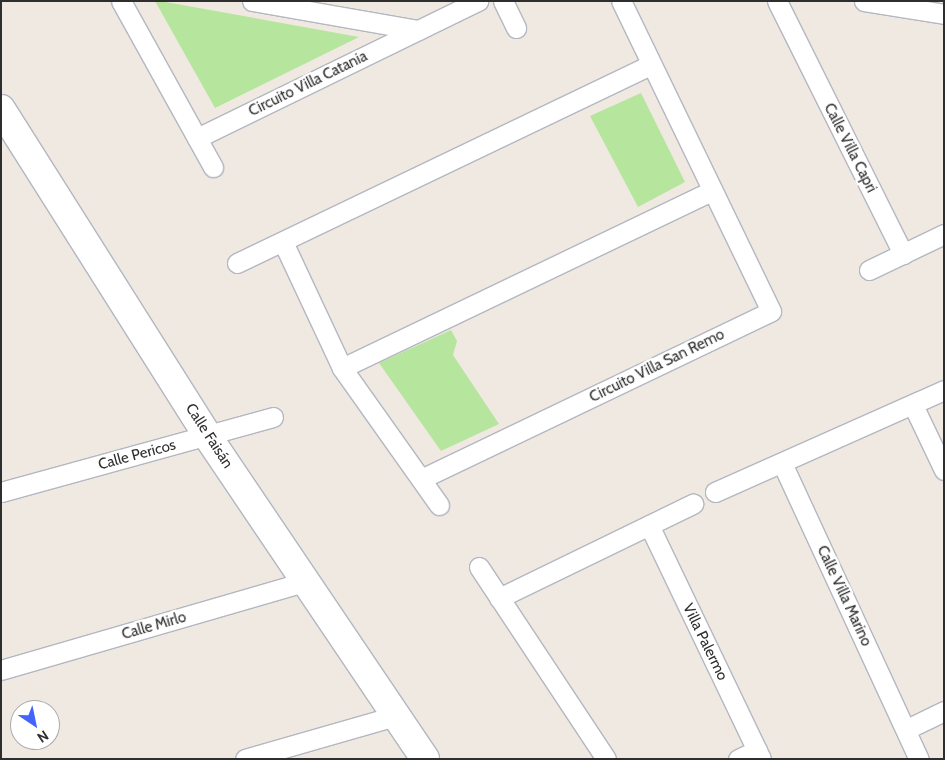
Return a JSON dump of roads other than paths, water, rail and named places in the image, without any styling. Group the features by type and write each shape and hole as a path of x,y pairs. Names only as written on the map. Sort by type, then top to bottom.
{"street":[{"path":"121,1 213,167"},
{"path":"252,1 419,30"},
{"name":"Circuito Villa Catania","path":"197,138 478,1"},
{"path":"503,1 516,28"},
{"name":"Circuito Villa San Remo","path":"421,479 771,311 621,1"},
{"name":"Calle Villa Capri","path":"777,1 903,254"},
{"path":"864,1 942,18"},
{"path":"237,263 651,65"},
{"name":"Calle Faisán","path":"1,109 208,436 308,582 425,759"},
{"path":"342,368 712,190"},
{"path":"869,270 944,234"},
{"path":"283,242 342,368 440,505"},
{"path":"715,492 944,390"},
{"path":"913,405 944,470"},
{"name":"Calle Pericos","path":"1,492 273,417"},
{"name":"Calle Villa Marino","path":"782,462 907,729 919,759"},
{"path":"499,598 693,504"},
{"name":"Villa Palermo","path":"649,525 759,754"},
{"path":"479,567 606,759"},
{"name":"Calle Mirlo","path":"1,670 308,582"},
{"path":"907,729 944,711"},
{"path":"246,759 395,716"},
{"path":"738,759 759,754"}]}
